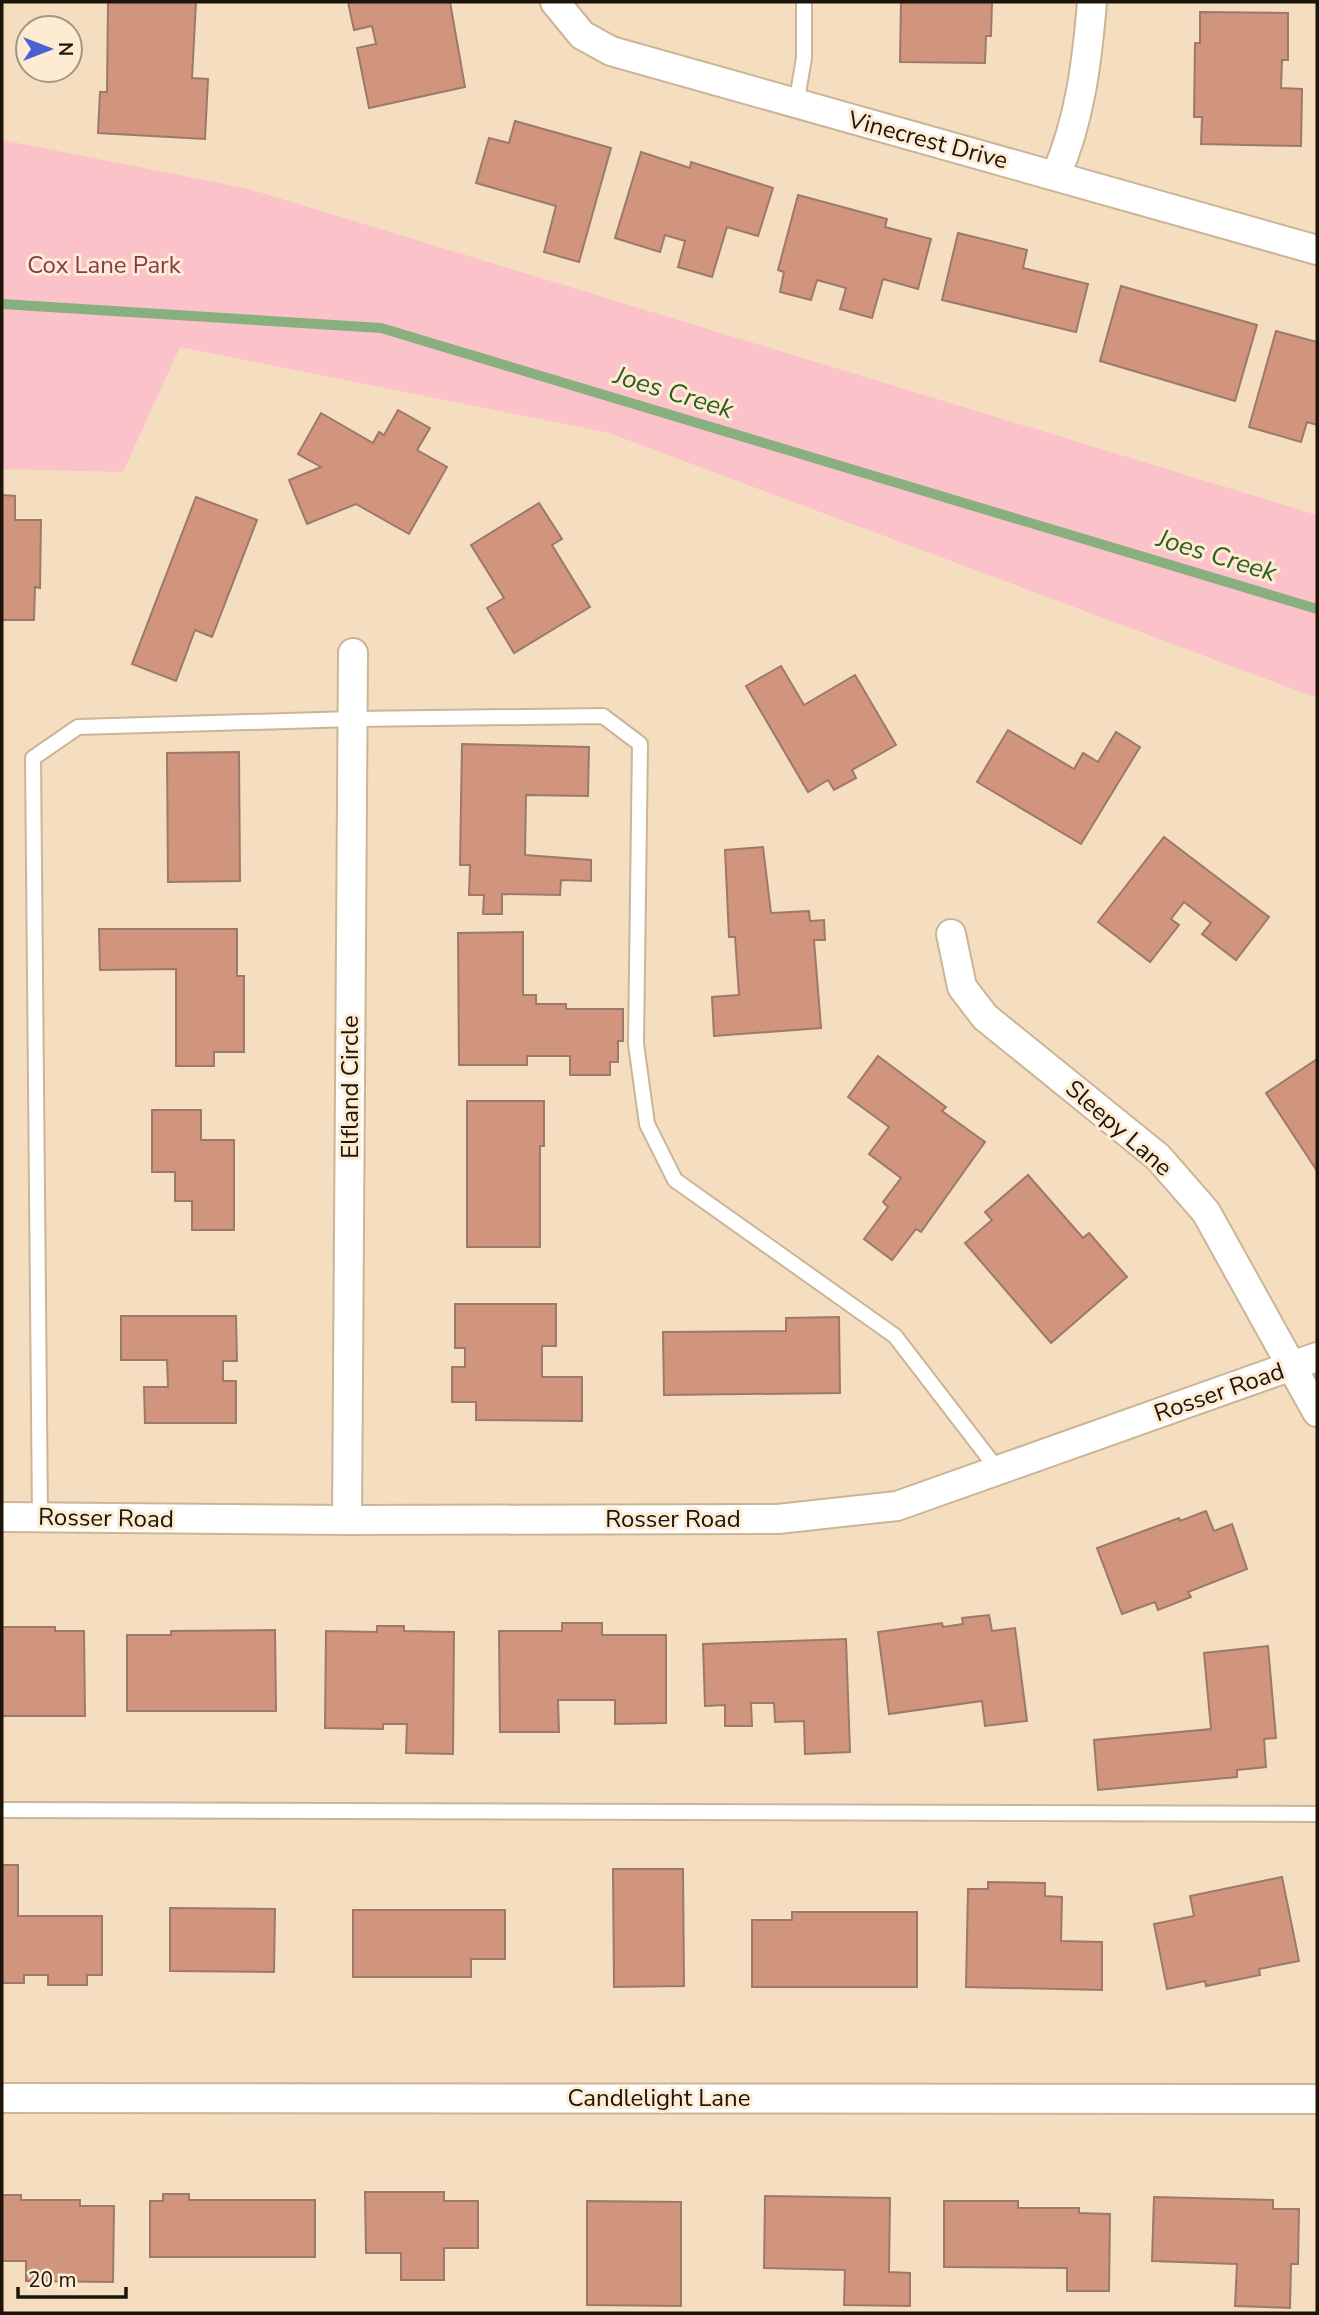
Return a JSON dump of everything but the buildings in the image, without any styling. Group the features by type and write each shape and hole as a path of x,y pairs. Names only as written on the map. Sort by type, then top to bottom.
{"street":[{"name":"Vinecrest Drive","path":"555,2 582,35 611,51 1317,250"},
{"path":"1056,175 1070,143 1086,70 1091,2"},
{"name":"Elfland Circle","path":"346,1520 353,653"},
{"name":"Sleepy Lane","path":"951,934 962,987 985,1017 1158,1157 1206,1212 1305,1361 1317,1412"},
{"name":"Rosser Road","path":"2,1517 346,1520 778,1519 897,1506 1305,1361"},
{"name":"Candlelight Lane","path":"2,2098 1317,2099"}],"lane":[{"path":"796,105 804,58 804,2"},
{"path":"40,1517 33,758 78,727 353,719 603,716 640,744 636,1044 647,1124 675,1180 895,1336 998,1470"},
{"path":"2,1810 1317,1814"}],"green space":[{"name":"Cox Lane Park","path":"2,140 249,189 1317,515 1317,698 609,433 180,347 123,472 2,469"}],"waterway":[{"name":"Joes Creek","path":"2,304 381,328 1317,609"}]}
